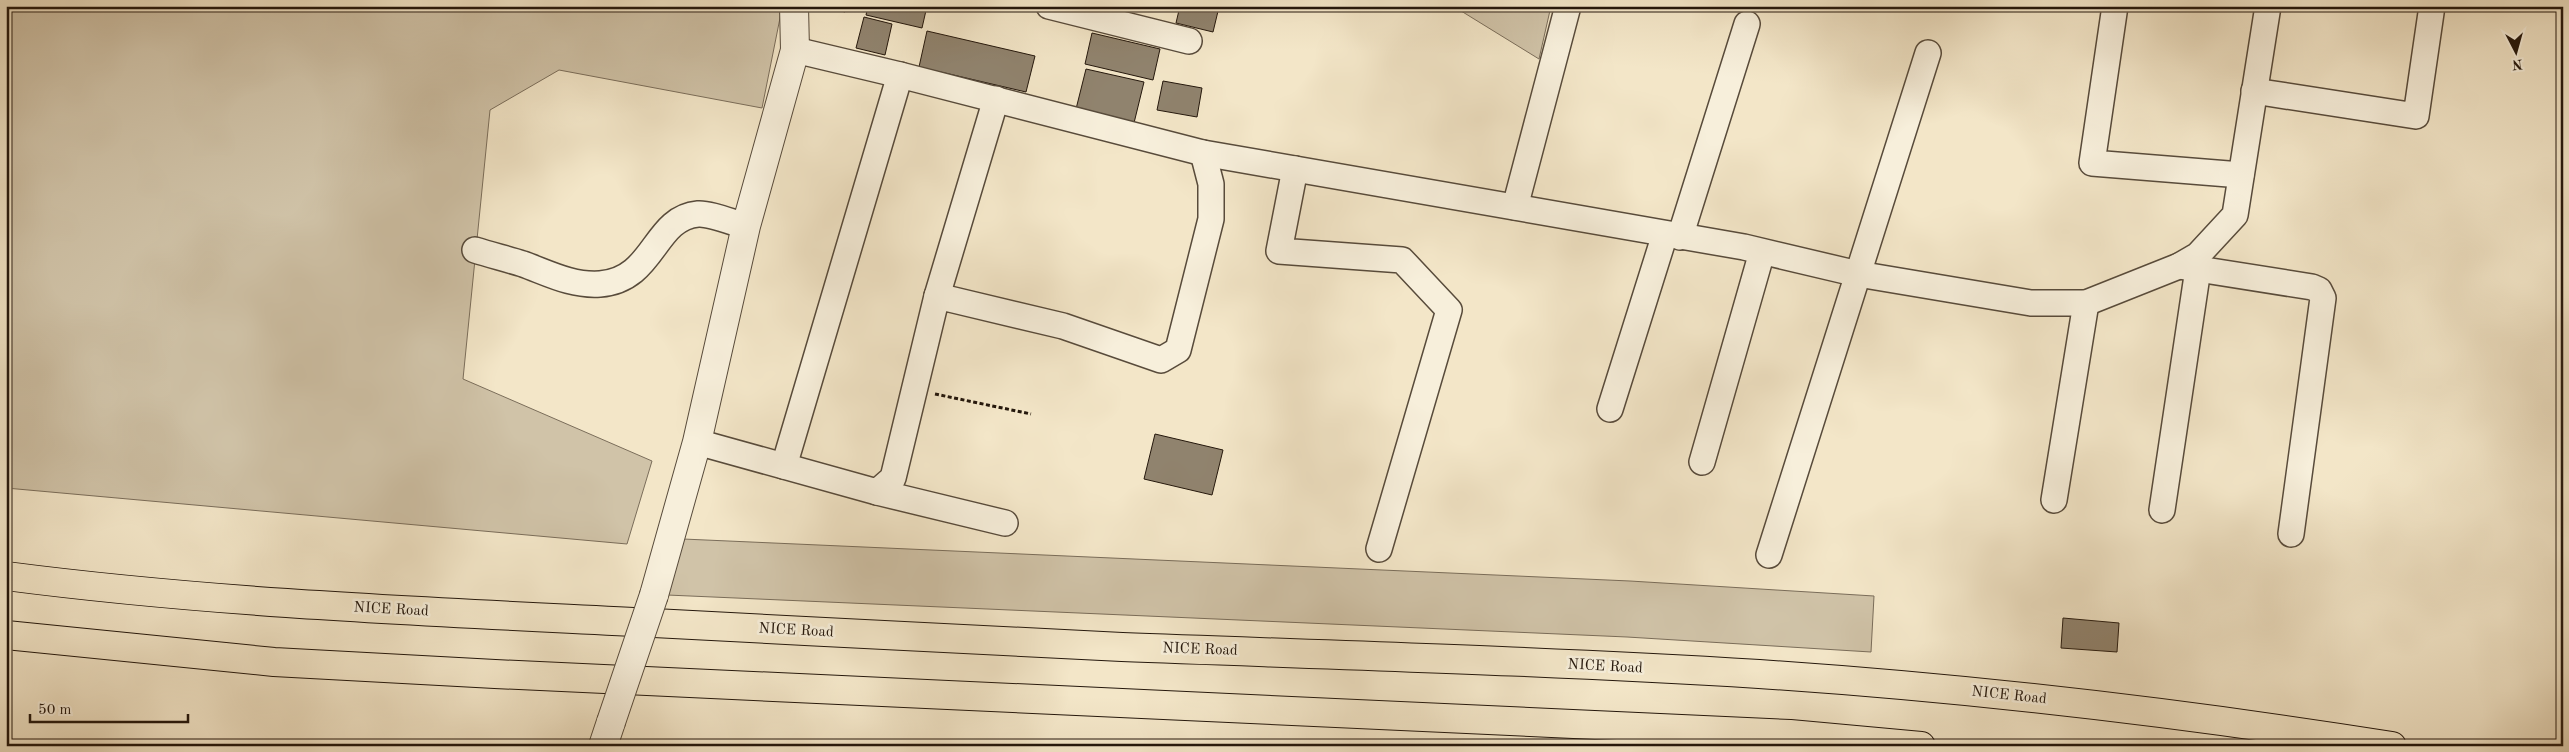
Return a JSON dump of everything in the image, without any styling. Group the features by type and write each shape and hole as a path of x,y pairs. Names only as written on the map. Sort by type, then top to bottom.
{"highway":[{"name":"NICE Road","path":"6,576 221,599 404,611 1012,642 1759,674 2103,705 2219,719 2392,746"},
{"path":"6,635 274,662 495,674 1790,734 1921,746"}],"street":[{"path":"607,734 654,595 697,442 746,226 795,50 794,6"},
{"path":"1049,6 1189,41"},
{"path":"1515,207 1568,6"},
{"path":"2116,6 2092,163 2241,176"},
{"path":"2162,510 2188,267 2235,215 2268,6"},
{"path":"2254,92 2416,116 2432,6"},
{"path":"1610,409 1747,24"},
{"path":"795,50 900,74 1203,153 1673,235 1762,252 1858,274 2030,303 2086,303 2188,267 2319,290 2323,298 2291,534"},
{"path":"1769,555 1928,53"},
{"path":"784,466 900,74"},
{"path":"877,492 893,478 937,296 996,99"},
{"path":"937,296 1063,326 1161,360 1178,350 1211,219 1211,184 1203,153"},
{"path":"1295,169 1279,251 1402,260 1449,310 1379,549"},
{"path":"475,250 576,283 600,284 621,280 642,265 667,229 681,218 699,213 746,226"},
{"path":"1702,462 1762,252"},
{"path":"2054,500 2086,303"},
{"path":"697,442 877,492 1005,523"}],"path":[{"path":"914,389 1030,414"}],"shaded area":[{"path":"6,6 780,6 781,13 762,108 559,70 490,110 463,379 652,461 627,544 6,488"},
{"path":"1453,6 1551,6 1539,59"},
{"path":"683,539 1630,581 1874,596 1871,652 1627,637 667,595"}],"building":[{"path":"821,6 847,6 845,12"},
{"path":"868,6 927,6 922,28 866,15"},
{"path":"1180,6 1219,7 1213,32 1176,23"},
{"path":"864,17 892,24 885,55 856,48"},
{"path":"927,31 1035,56 1026,92 919,67"},
{"path":"1092,33 1160,49 1153,80 1085,64"},
{"path":"1086,69 1144,82 1134,123 1076,109"},
{"path":"1163,81 1202,88 1197,117 1157,110"},
{"path":"1155,434 1223,450 1212,495 1144,479"},
{"path":"2063,618 2119,623 2117,652 2061,648"}]}
